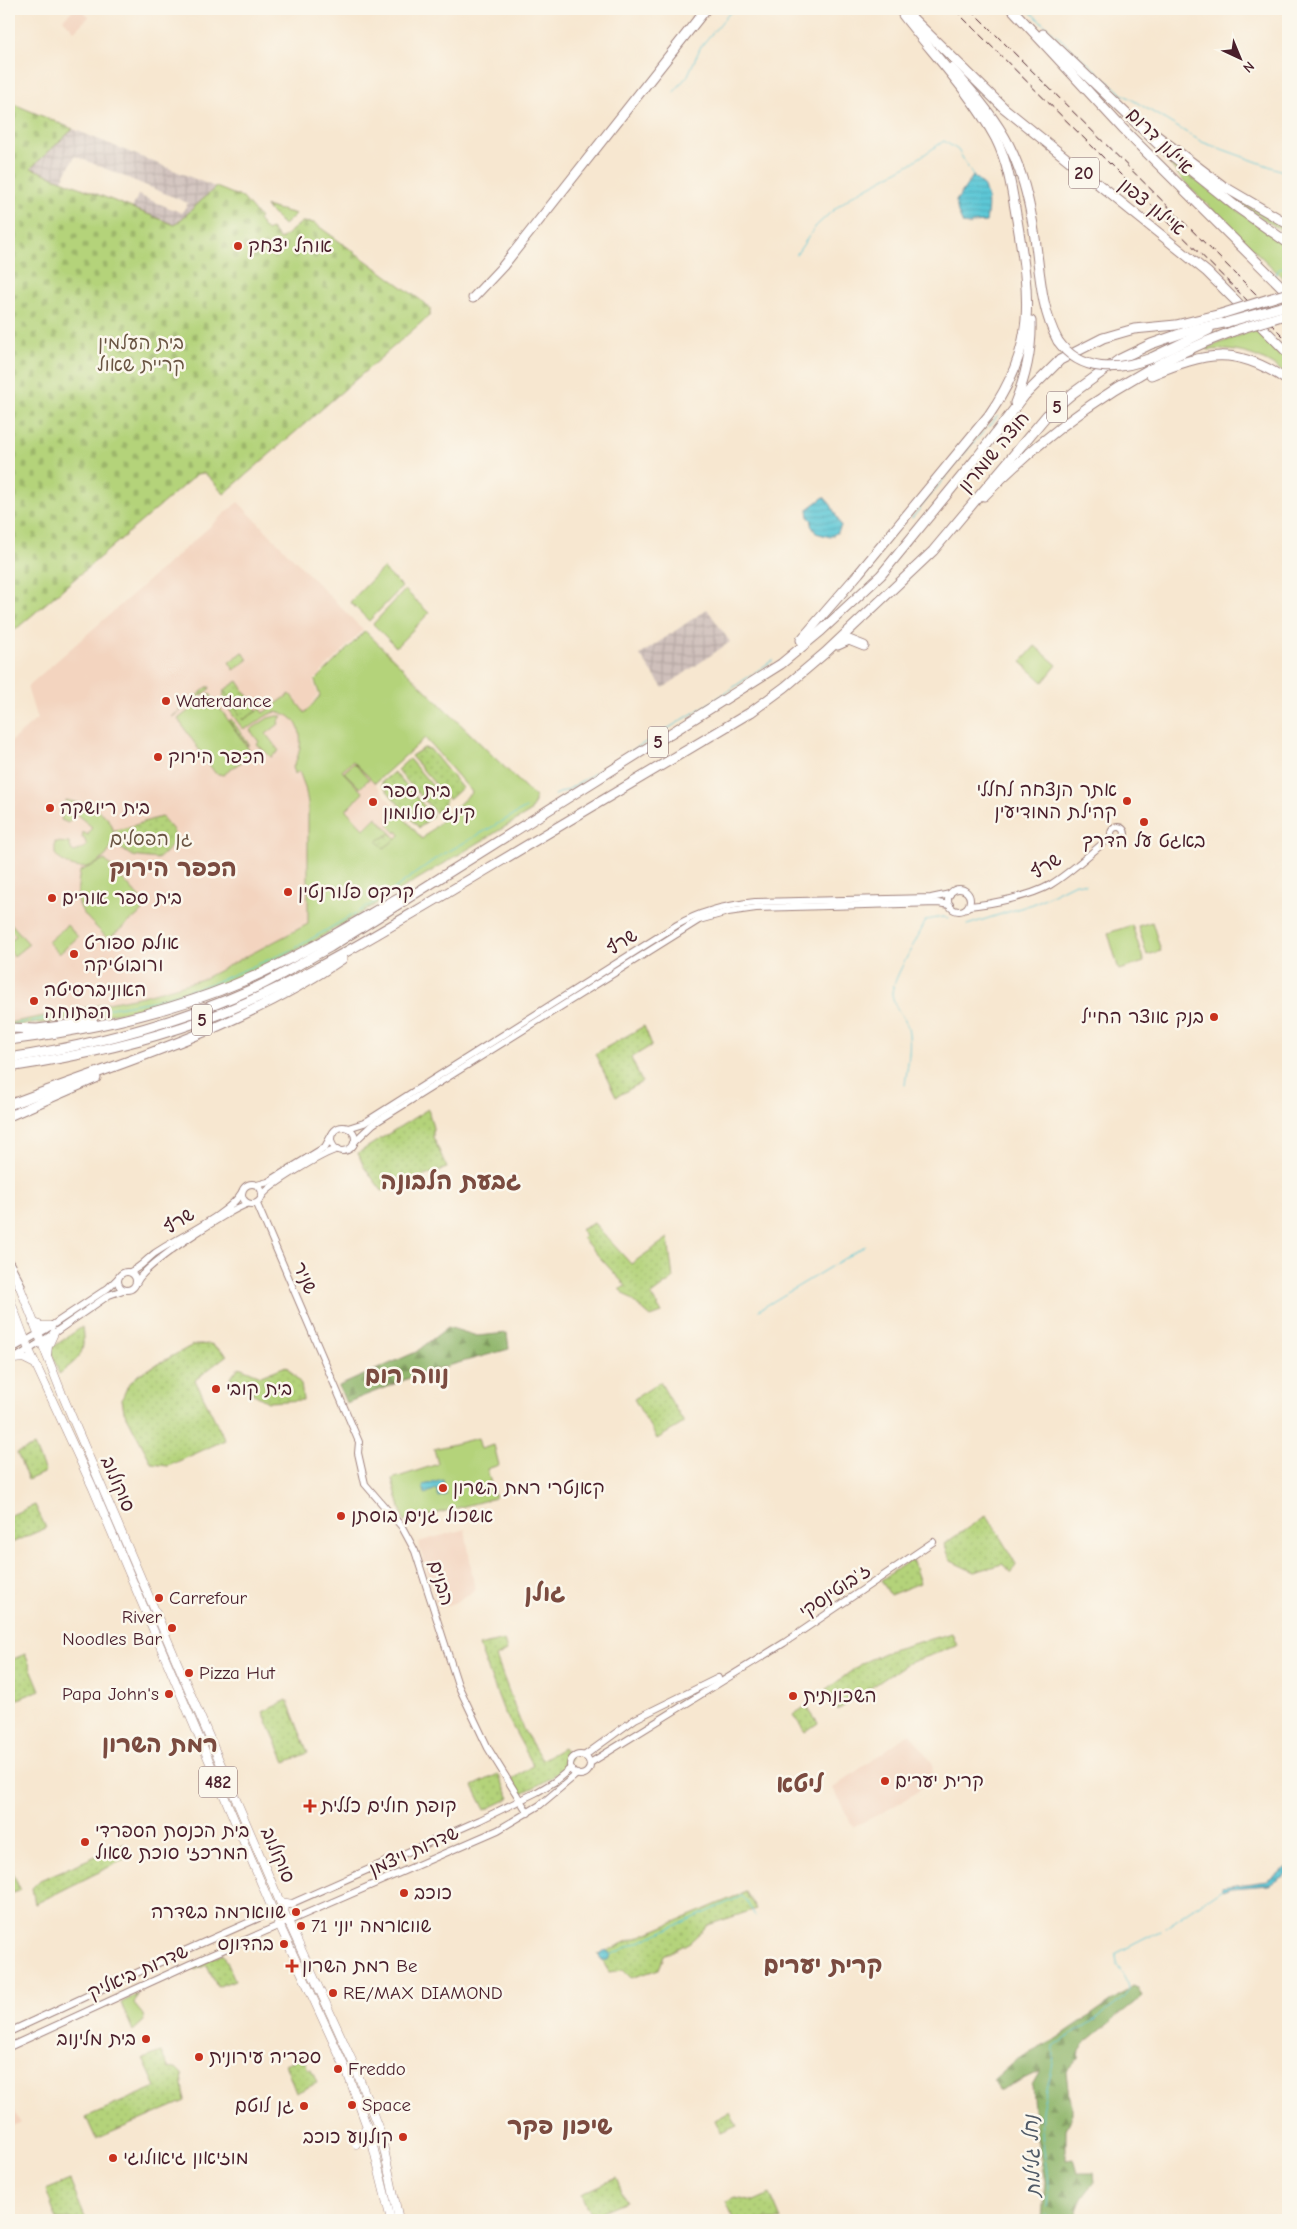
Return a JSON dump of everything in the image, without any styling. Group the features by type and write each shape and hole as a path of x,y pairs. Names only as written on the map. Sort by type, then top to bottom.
{"highway":[{"path":"473,298 503,266 706,9"},
{"name":"איילון דרום","path":"1012,9 1123,129 1288,293"},
{"path":"1017,9 1117,106 1186,167 1288,243"},
{"path":"901,11 981,115 1002,152 1010,180 1030,302 1032,331 1030,356 1023,383 1008,418"},
{"path":"901,11 974,92 994,119 1012,149 1024,182 1032,220 1046,315 1058,341 1073,357 1103,368 1128,366 1152,358 1227,322"},
{"name":"איילון צפון","path":"901,11 1004,108 1207,272 1288,353"},
{"path":"1117,106 1223,186 1288,224"},
{"path":"742,690 806,636 996,405 1009,382 1023,343 1028,304 1025,274"},
{"name":"5","path":"9,1058 67,1049 178,1019 257,987 330,947 781,664 881,575 1039,380 1060,360 1103,338 1134,329 1176,325 1220,314 1288,293"},
{"name":"חוצה שומרון","path":"865,616 933,551 1047,415 1073,393 1120,359 1136,352 1191,330 1288,305"},
{"path":"933,551 986,494 1047,437 1084,409 1154,368 1218,337 1288,314"},
{"path":"1109,393 1172,366 1206,356 1244,358 1271,369 1288,380"},
{"path":"825,653 849,640 864,646 856,637 855,632 865,616"},
{"name":"5","path":"9,1067 111,1048 204,1020 272,990 380,932 751,712 785,687 865,616"},
{"path":"9,1040 84,1029 133,1018 176,1006 247,980 306,951 520,828"},
{"path":"9,1116 132,1060 218,1024 272,998 327,969 380,932"},
{"path":"9,1032 133,1018"},
{"path":"9,1028 37,1029"},
{"path":"9,1105 132,1060"},
{"path":"9,1264 20,1285"}],"main road":[{"name":"482","path":"9,1256 41,1342"},
{"name":"482","path":"9,1297 29,1350"},
{"path":"32,1322 52,1329 47,1357"},
{"path":"10,1351 18,1338 18,1324"},
{"name":"סוקולוב","path":"41,1342 282,1905 355,2067 381,2135 399,2220"},
{"name":"סוקולוב","path":"29,1350 92,1486 280,1927 347,2072 367,2127 391,2220"},
{"path":"11,1361 23,1358 36,1364"},
{"path":"282,1905 292,1904"},
{"path":"356,2144 367,2127"}],"street":[{"name":"שרף","path":"969,906 1042,889 1058,879 1111,837"},
{"path":"969,894 969,906 959,911 950,905 950,894 959,888 965,890 976,899 988,902"},
{"name":"שרף","path":"348,1128 364,1123 677,925 702,912 755,902 931,898 950,894"},
{"name":"שרף","path":"354,1142 373,1124 699,920 728,912 762,908 938,903 950,905"},
{"path":"338,1128 348,1128 352,1133 354,1142 348,1149 338,1149 323,1155 270,1188 256,1204 247,1204 242,1199 242,1192 247,1185 268,1182 325,1147 338,1128"},
{"path":"331,1136 332,1143 338,1149"},
{"path":"257,1185 261,1190 262,1196"},
{"name":"שרף","path":"130,1272 225,1209 242,1192"},
{"name":"שרף","path":"137,1282 142,1273 160,1257 247,1204"},
{"name":"שניר","path":"256,1204 326,1365"},
{"path":"10,1351 38,1334 52,1329 109,1295 131,1289 137,1282 136,1276 130,1272 124,1273 108,1288 52,1329 41,1342 11,1361"},
{"path":"118,1278 118,1287 123,1290"},
{"name":"הבנים","path":"326,1365 359,1442 358,1452 365,1484 402,1527 415,1550 458,1685 488,1748 528,1813"},
{"name":"ז'בוטינסקי","path":"590,1763 784,1643 933,1542"},
{"name":"ז'בוטינסקי","path":"584,1756 635,1719 753,1661"},
{"path":"578,1755 584,1756 590,1763 587,1772 577,1774 571,1768 573,1759 578,1755"},
{"name":"שדרות ויצמן","path":"292,1904 422,1847 519,1800 554,1782 571,1768"},
{"name":"שדרות ויצמן","path":"280,1927 468,1844 528,1813 554,1795 577,1774"},
{"path":"274,1912 282,1905"},
{"name":"שדרות ביאליק","path":"9,2032 182,1952 274,1912"},
{"name":"שדרות ביאליק","path":"9,2047 188,1966 280,1927"}],"shaded area":[{"path":"74,9 81,9 89,17 74,31 63,19"},
{"path":"73,129 217,188 175,225 132,209 138,195 182,213 188,203 75,156 61,182 30,168"},
{"name":"הכפר הירוק","path":"238,502 363,630 313,681 318,695 305,713 299,770 305,787 309,822 308,924 203,979 143,996 9,1023 9,743 37,719 27,687"},
{"path":"707,609 730,642 663,688 640,655"},
{"name":"בית ספר קינג סולומון","path":"353,760 375,783 413,829 384,849 346,810 342,771"},
{"name":"גולן","path":"465,1529 475,1591 452,1604 438,1608 418,1542"},
{"name":"קרית יערים","path":"910,1733 933,1764 932,1773 918,1791 891,1808 853,1827 833,1788"},
{"path":"9,2096 20,2123 9,2127"}],"green space":[{"name":"בית העלמין קריית שאול","path":"9,102 73,129 31,168 175,225 216,187 243,198 260,218 258,220 267,231 271,229 280,240 302,222 314,223 426,304 430,309 430,315 224,494 204,473 197,474 9,635"},
{"path":"1165,158 1288,247 1288,283 1185,183"},
{"path":"1221,191 1288,227 1288,235"},
{"path":"265,206 296,214 284,225"},
{"path":"1257,329 1288,361 1288,376 1260,358 1241,352 1208,350 1207,348"},
{"path":"383,568 402,587 369,621 350,602"},
{"path":"405,590 429,613 396,647 373,624"},
{"path":"365,631 535,797 535,802 530,812 316,940 238,978 177,1000 138,1009 46,1023 9,1026 9,1023 143,996 203,979 308,924 308,803 299,771 295,774 293,767 299,752 299,729 290,717 276,712 266,716 252,726 242,728 229,710 224,690 243,719 260,709 263,713 290,694 305,713 320,696 315,681","holes":["425,738 472,792 422,839 400,813 388,825 400,835 397,839 376,817 364,829 346,810 363,793 342,771 353,761 375,783"]},
{"path":"1035,646 1057,665 1043,682 1021,662"},
{"path":"243,652 248,660 234,670 229,662"},
{"path":"238,681 257,711 243,720 224,690"},
{"path":"207,687 210,687 209,690 172,717"},
{"path":"210,694 252,754 223,775 215,773 178,719"},
{"path":"282,716 278,722 279,724 266,734 279,751 271,757 257,744 259,742 250,730 268,718"},
{"path":"231,719 248,743 248,746 229,721"},
{"path":"424,748 430,749 462,788 450,799 411,756"},
{"path":"409,759 446,801 436,813 397,770"},
{"path":"354,763 369,779 360,788 344,772"},
{"path":"394,772 433,816 419,828 382,785 382,782"},
{"path":"66,800 98,810 111,824 114,837 111,848 103,858 93,865 80,868 67,864 55,854 55,842 69,843 72,851 75,852 87,846 84,838 82,838 83,832 88,835 92,827 76,814 68,823 61,820"},
{"name":"גן הפסלים","path":"162,817 173,830 175,837 171,847 158,859 132,856 114,844 115,830"},
{"path":"391,833 396,839 384,848 377,841"},
{"path":"105,860 148,907 108,939 86,916 79,903 78,895 80,871"},
{"path":"9,921 29,944 14,956 9,950 9,942 16,936 9,927"},
{"path":"1152,922 1161,951 1147,955 1138,926"},
{"path":"67,925 78,937 59,954 48,942"},
{"path":"1132,925 1144,962 1119,970 1108,933"},
{"path":"644,1026 652,1045 631,1058 642,1082 616,1097 595,1054"},
{"path":"428,1109 433,1128 433,1137 447,1168 382,1191 364,1167 358,1153"},
{"path":"594,1223 631,1264 668,1238 673,1279 651,1295 662,1313 651,1317 619,1289 626,1286 582,1238 585,1235 580,1230"},
{"path":"82,1327 83,1344 80,1355 59,1374 52,1353 53,1347"},
{"path":"448,1327 477,1336 507,1333 509,1349 422,1373 346,1403 339,1386 416,1352"},
{"path":"211,1344 227,1355 195,1380 225,1440 168,1466 152,1464 124,1411 122,1399 128,1385 139,1374 193,1345"},
{"path":"286,1366 301,1384 303,1400 268,1402 229,1380 239,1367 261,1376"},
{"path":"660,1382 684,1423 657,1439 634,1399"},
{"name":"קאנטרי רמת השרון","path":"478,1438 481,1449 494,1445 499,1465 487,1469 495,1498 404,1522 392,1479 438,1464 434,1449"},
{"path":"34,1446 45,1472 28,1480 17,1453"},
{"path":"35,1505 46,1528 9,1544 9,1516"},
{"path":"987,1515 1016,1564 1012,1573 1002,1564 974,1572 951,1561 944,1544"},
{"path":"912,1559 920,1583 890,1595 881,1580"},
{"path":"952,1633 957,1646 906,1664 838,1710 825,1691 862,1663 891,1650"},
{"path":"504,1640 507,1651 496,1657 523,1729 542,1760 563,1748 571,1758 555,1775 520,1794 512,1780 533,1765 503,1709 479,1646"},
{"path":"25,1654 40,1690 9,1703 9,1661"},
{"path":"287,1700 308,1753 285,1762 263,1712"},
{"path":"806,1706 818,1723 805,1732 793,1715"},
{"path":"498,1774 510,1798 485,1810 473,1786"},
{"path":"124,1844 131,1856 35,1904 32,1888 40,1880"},
{"path":"9,1863 20,1890 9,1895"},
{"path":"746,1892 756,1909 708,1925 690,1942 664,1956 659,1969 631,1978 623,1970 609,1972 598,1954"},
{"path":"223,1953 235,1980 217,1987 207,1965 195,1970 193,1966"},
{"path":"1133,1986 1138,1988 1142,1996 1085,2043 1080,2050 1079,2058 1066,2072 1072,2105 1072,2117 1066,2129 1066,2160 1073,2159 1077,2173 1094,2173 1095,2182 1079,2204 1077,2220 1042,2220 1045,2181 1036,2134 1032,2085 1040,2071 998,2091 993,2080 1016,2060 1053,2041"},
{"path":"138,1994 134,2004 143,2015 144,2021 133,2031 121,2003"},
{"path":"161,2052 169,2069 176,2068 182,2074 185,2101 96,2139 86,2117 156,2087 143,2059"},
{"path":"303,2056 308,2069 311,2069 317,2083 296,2093 285,2064"},
{"path":"730,2112 737,2126 721,2133 715,2120"},
{"path":"616,2178 626,2201 591,2216 581,2194"},
{"path":"70,2180 86,2220 57,2220 46,2190"},
{"path":"770,2194 781,2220 725,2220 733,2217 726,2201 736,2197 754,2201"}],"water":[{"path":"973,176 983,185 987,196 988,208 986,222 969,225 963,224 958,213 956,201"},
{"path":"824,497 831,505 841,526 838,532 830,537 816,533 811,525 812,520 809,518 808,509"},
{"path":"443,1480 446,1495 439,1497 436,1489 425,1494 423,1485"},
{"path":"1288,1867 1288,1873 1269,1885 1232,1888 1223,1891 1222,1887 1267,1881"},
{"path":"605,1950 611,1956 605,1962 599,1956"}],"waterway":[{"path":"674,92 688,75 701,46 733,9"},
{"path":"1027,9 1121,93 1202,142 1288,173"},
{"path":"796,255 816,226 853,195 910,164 944,141 958,150 973,176"},
{"path":"1275,275 1280,268 1288,266"},
{"path":"912,518 972,444 998,416"},
{"path":"555,795 569,789 718,698 773,660"},
{"path":"14,1024 153,1001 213,983 292,950 382,898 435,859 526,808"},
{"path":"967,925 1033,904 1075,883 1085,884"},
{"path":"905,1085 910,1042 908,1028 893,998 893,986 926,920 948,918"},
{"path":"759,1310 865,1246"},
{"name":"נחל גלילות","path":"1165,1928 1222,1889"},
{"path":"610,1955 742,1896 755,1916"},
{"name":"נחל גלילות","path":"1047,2208 1048,2184 1042,2136 1042,2111 1053,2063 1054,2046 1118,2003 1128,1990 1126,1981 1115,1959 1115,1954 1160,1931"},
{"name":"נחל גלילות","path":"1045,2220 1046,2215"}],"railway":[{"path":"954,9 1288,341"},
{"path":"970,9 1288,326"}],"place":[{"name":"אוהל יצחק","path":"238,246"},
{"name":"Waterdance","path":"166,701"},
{"name":"הכפר הירוק","path":"158,757"},
{"name":"אתר הנצחה לחללי קהילת המודיעין","path":"1127,801"},
{"name":"בית ספר קינג סולומון","path":"373,802"},
{"name":"בית ריושקה","path":"50,808"},
{"name":"באגט על הדרך","path":"1144,822"},
{"name":"קרקס פלורנטין","path":"288,892"},
{"name":"בית ספר אורים","path":"52,898"},
{"name":"אולם ספורט ורובוטיקה","path":"74,954"},
{"name":"האוניברסיטה הפתוחה","path":"34,1001"},
{"name":"בנק אוצר החייל","path":"1214,1017"},
{"name":"בית קובי","path":"216,1389"},
{"name":"קאנטרי רמת השרון","path":"443,1488"},
{"name":"אשכול גנים בוסתן","path":"341,1516"},
{"name":"Carrefour","path":"159,1598"},
{"name":"River Noodles Bar","path":"172,1628"},
{"name":"Pizza Hut","path":"189,1673"},
{"name":"Papa John's","path":"169,1694"},
{"name":"השכונתית","path":"793,1696"},
{"name":"קרית יערים","path":"885,1781"},
{"name":"קופת חולים כללית","path":"310,1806"},
{"name":"בית הכנסת הספרדי המרכזי סוכת שאול","path":"85,1842"},
{"name":"כוכב","path":"404,1893"},
{"name":"שווארמה בשדרה","path":"296,1912"},
{"name":"שווארמה יוני 71","path":"301,1926"},
{"name":"בהדונס","path":"284,1944"},
{"name":"רמת השרון Be","path":"292,1966"},
{"name":"RE/MAX DIAMOND","path":"333,1993"},
{"name":"בית מלינוב","path":"146,2039"},
{"name":"ספריה עירונית","path":"199,2057"},
{"name":"Freddo","path":"338,2069"},
{"name":"Space","path":"352,2105"},
{"name":"גן לוטם","path":"304,2106"},
{"name":"קולנוע כוכב","path":"403,2137"},
{"name":"מוזיאון גיאולוגי","path":"113,2158"}],"district":[{"name":"הכפר הירוק","path":"173,868"},
{"name":"גבעת הלבונה","path":"451,1181"},
{"name":"נווה רום","path":"407,1375"},
{"name":"גולן","path":"545,1593"},
{"name":"רמת השרון","path":"160,1744"},
{"name":"ליטא","path":"800,1784"},
{"name":"קרית יערים","path":"823,1965"},
{"name":"שיכון פקר","path":"560,2126"}]}
